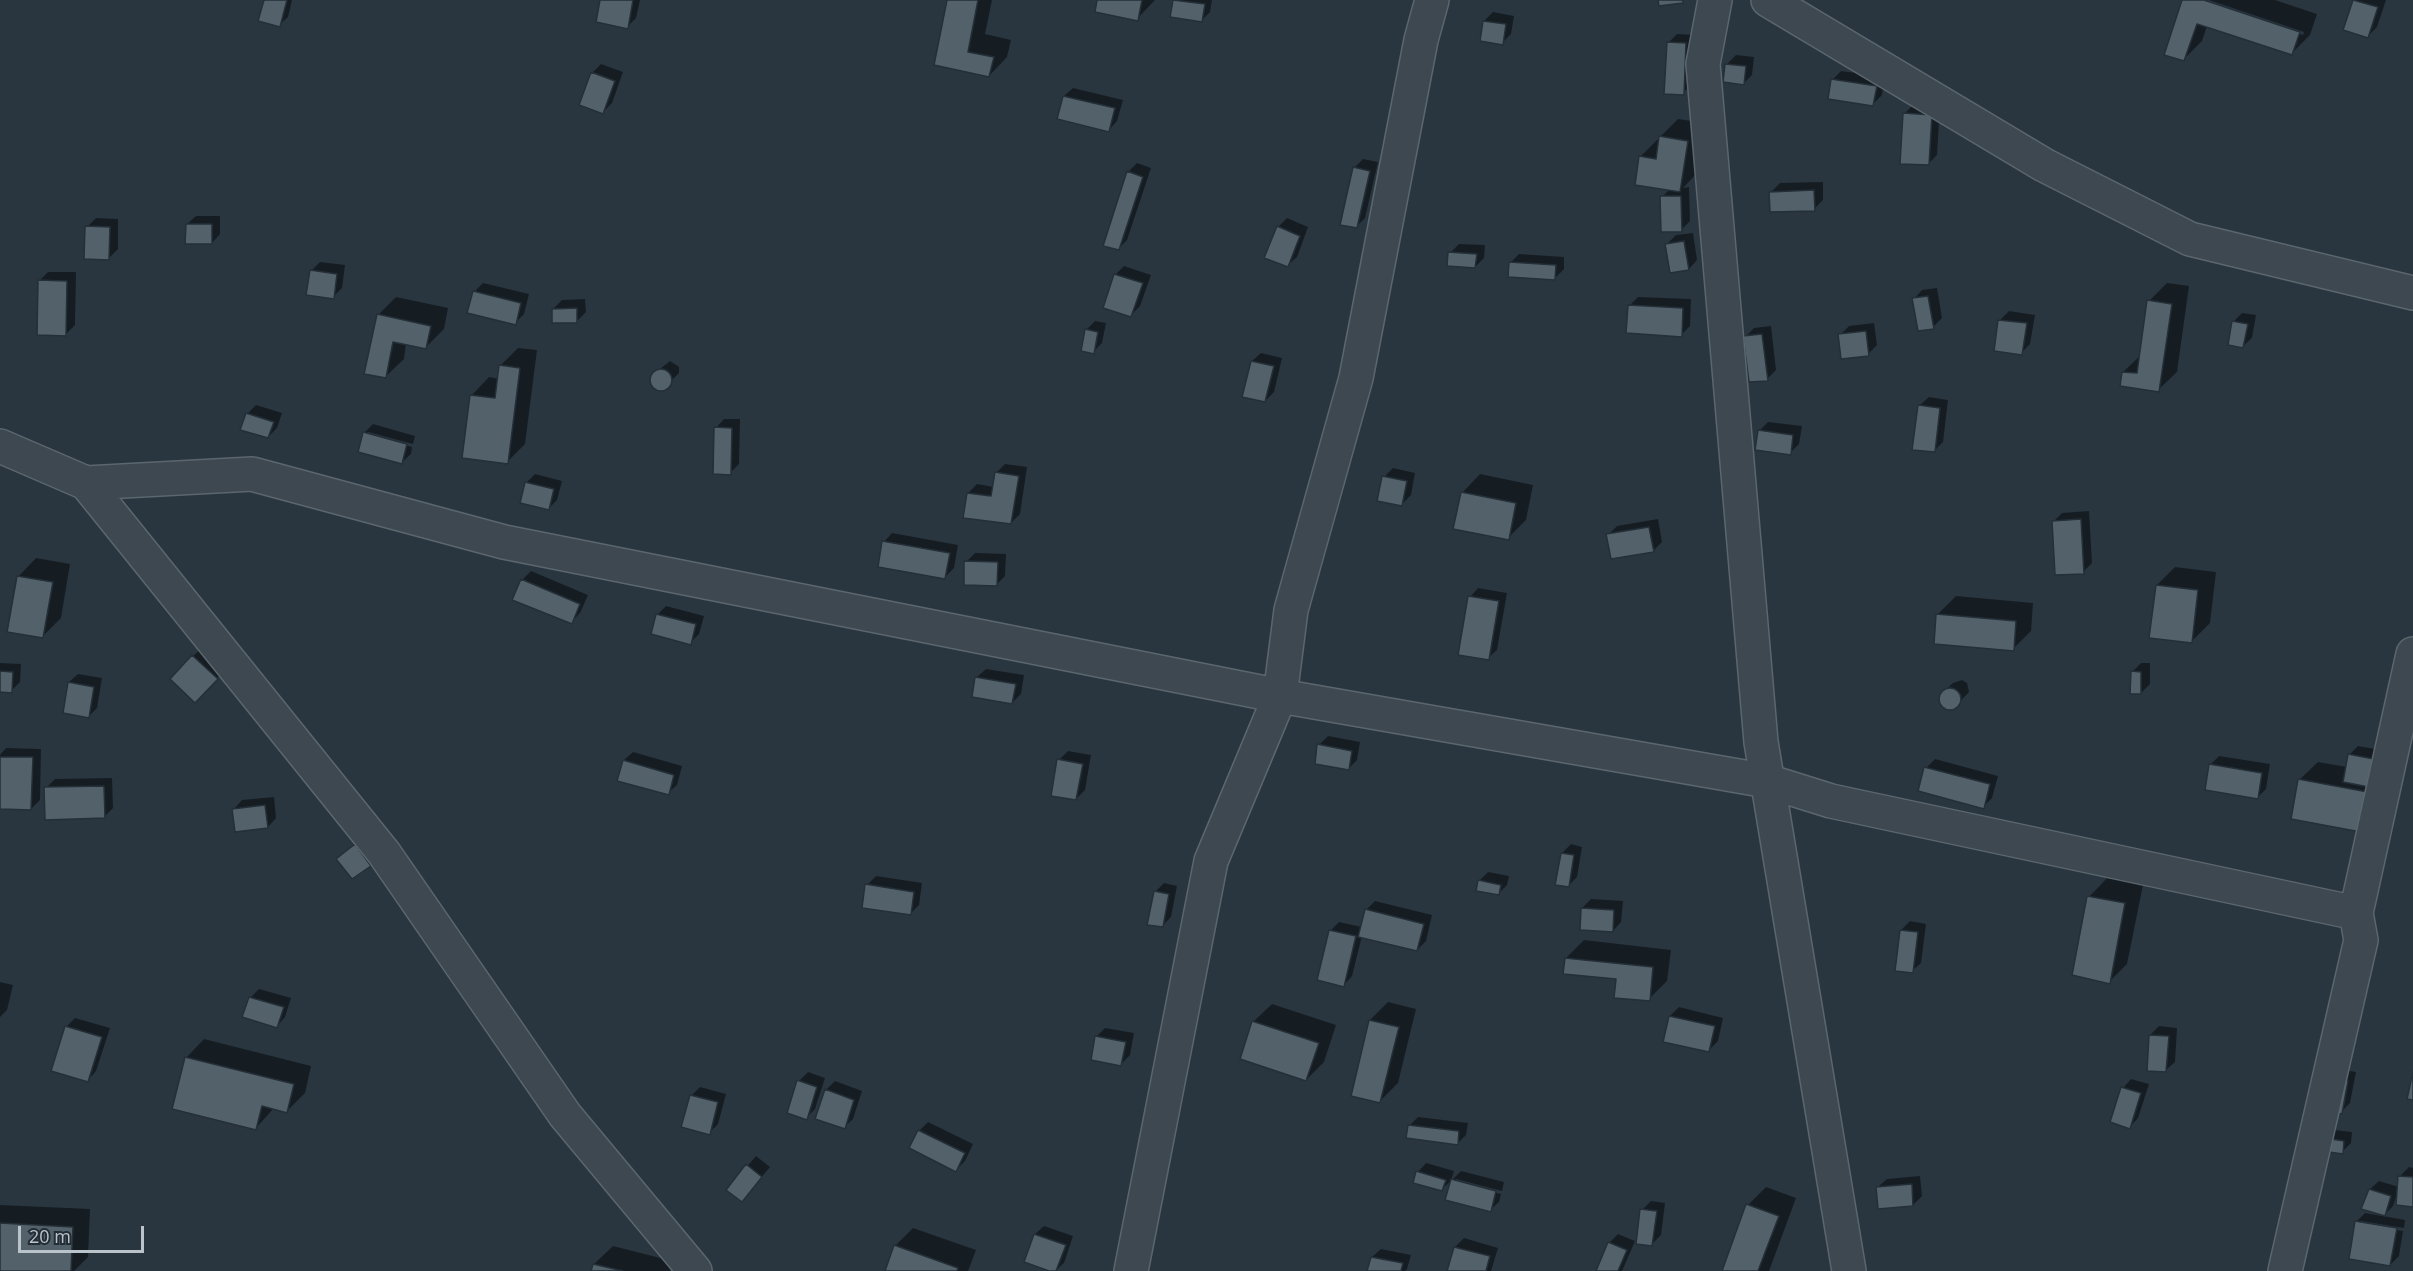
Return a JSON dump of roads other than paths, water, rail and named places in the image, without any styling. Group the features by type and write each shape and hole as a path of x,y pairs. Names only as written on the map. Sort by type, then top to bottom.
{"street":[{"path":"1131,1271 1211,861 1280,696 1292,609 1356,378 1421,40 1432,0"},
{"path":"1714,0 1703,64 1761,742 1849,1271"},
{"path":"1768,0 2044,165 2190,239 2413,293"},
{"path":"0,446 86,483 252,474 504,542 1280,696 1767,781 1831,801 2355,913"},
{"path":"86,483 384,853 565,1115 695,1271"},
{"path":"2285,1271 2361,940 2355,913 2413,654"}]}
